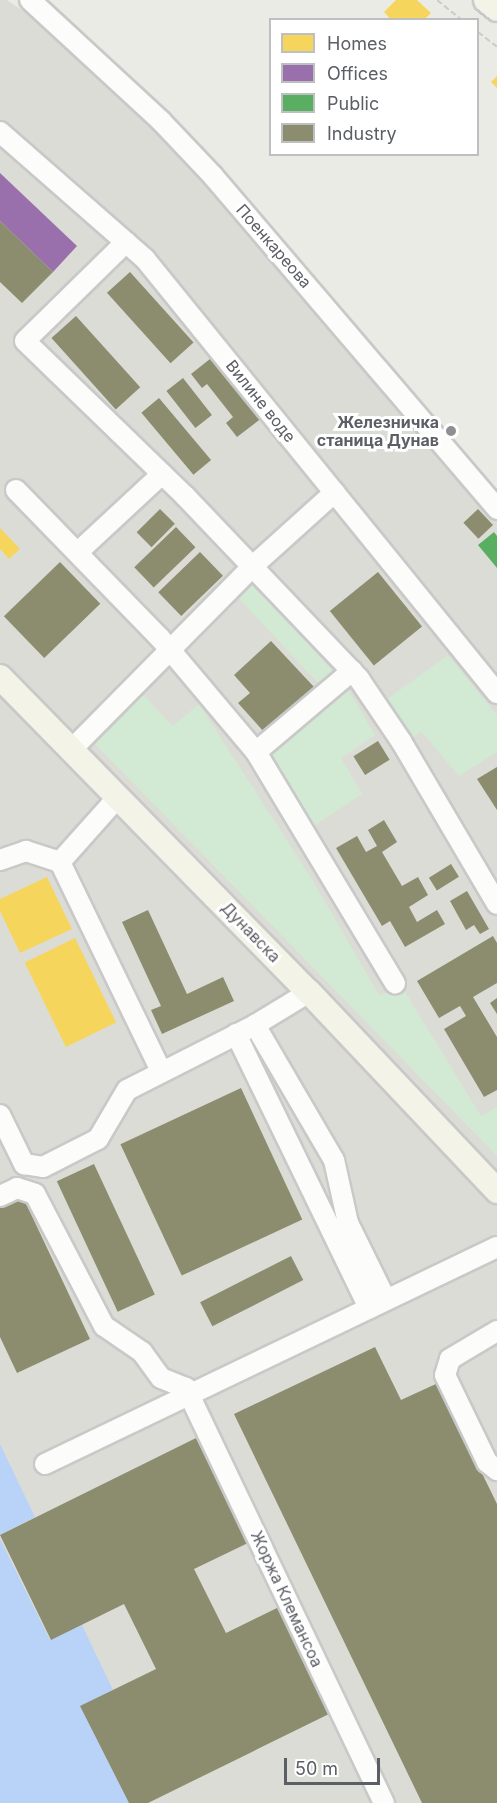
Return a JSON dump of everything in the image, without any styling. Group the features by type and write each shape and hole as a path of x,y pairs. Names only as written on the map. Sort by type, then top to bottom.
{"main road":[{"path":"486,0 497,9"},
{"name":"Дунавска","path":"0,677 309,992 497,1191"}],"street":[{"name":"Поенкареова","path":"31,0 153,113 213,176 493,501"},
{"name":"Вилине воде","path":"0,132 126,242 160,276 497,693"},
{"path":"126,242 25,341 162,474 352,671 400,741 497,904"},
{"path":"78,552 162,474"},
{"path":"16,490 170,650 256,752 394,983"},
{"path":"71,750 253,566 335,492"},
{"path":"256,752 352,671"},
{"path":"60,862 118,797"},
{"path":"0,860 26,850 60,862 161,1071"},
{"path":"0,1115 20,1158 29,1168 43,1167 98,1139 127,1090 255,1025 309,992"},
{"path":"255,1025 334,1160 348,1223 377,1304"},
{"path":"236,1034 377,1304"},
{"path":"0,1196 17,1188 35,1194 104,1326 142,1352 161,1378 180,1383 190,1395"},
{"path":"45,1464 497,1247"},
{"path":"497,1331 450,1359 445,1375 487,1462 497,1470"},
{"name":"Жоржа Клемансоа","path":"190,1395 384,1803"}],"path":[{"path":"437,0 460,18"},
{"path":"479,34 497,47"}],"shaded area":[{"path":"0,0 7,0 58,35 208,181 497,517 497,1803 0,1803"}],"green space":[{"path":"250,582 335,673 321,686 236,595"},
{"path":"448,655 497,715 497,752 459,776 421,731 412,739 386,700"},
{"path":"346,686 375,735 341,758 362,794 309,829 265,757"},
{"path":"143,695 173,726 199,704 313,881 379,995 402,987 481,1116 497,1107 497,1156 94,743"}],"water":[{"path":"0,1444 35,1517 0,1535"},
{"path":"0,1539 50,1640 82,1625 113,1690 81,1707 129,1803 0,1803"}],"building: Homes":[{"path":"396,0 417,0 431,13 426,18 389,18 384,12"},
{"path":"497,76 497,88 491,82"},
{"path":"0,528 20,549 9,559 0,549"},
{"path":"47,877 72,929 20,953 0,911 0,899"},
{"path":"75,938 116,1022 66,1047 25,963"}],"building: Offices":[{"path":"0,173 77,246 53,272 0,221"}],"building: Public":[{"path":"494,532 497,536 497,568 478,545"}],"building: Industry":[{"path":"0,221 53,272 22,303 0,282"},
{"path":"130,272 194,343 171,363 107,293"},
{"path":"76,316 140,387 116,409 51,338"},
{"path":"215,355 263,417 237,437 226,423 233,417 207,384 202,388 191,374"},
{"path":"183,378 212,415 195,428 166,391"},
{"path":"159,398 211,460 193,475 141,413"},
{"path":"160,509 175,524 152,547 137,532"},
{"path":"478,509 493,525 478,539 463,523"},
{"path":"176,527 195,547 154,587 134,567"},
{"path":"200,552 223,576 181,616 158,592"},
{"path":"60,562 100,604 44,658 4,616"},
{"path":"378,572 422,626 374,665 330,611"},
{"path":"271,641 314,687 264,732 238,703 250,693 234,675"},
{"path":"378,741 390,760 365,775 353,756"},
{"path":"497,767 497,810 477,779"},
{"path":"384,820 397,842 382,852 402,886 418,877 428,895 409,907 417,922 437,910 445,924 405,947 390,921 382,926 336,848 357,836 366,852 377,846 368,830"},
{"path":"451,864 459,877 437,890 429,878"},
{"path":"467,891 489,929 480,934 474,925 466,930 450,901"},
{"path":"148,910 187,994 223,977 234,1001 162,1034 151,1010 161,1006 122,922"},
{"path":"493,936 497,943 497,983 473,997 497,1037 497,1090 484,1097 444,1029 466,1016 460,1006 439,1018 417,981"},
{"path":"497,998 497,1014 490,1003"},
{"path":"241,1088 302,1219 182,1276 120,1144"},
{"path":"94,1164 155,1295 118,1312 57,1181"},
{"path":"22,1195 90,1339 17,1373 0,1337 0,1205"},
{"path":"291,1256 303,1280 212,1326 200,1302"},
{"path":"375,1347 401,1400 438,1383 497,1504 497,1803 422,1803 234,1414"},
{"path":"196,1438 248,1543 194,1569 226,1633 279,1607 331,1713 148,1803 129,1803 80,1706 156,1669 124,1604 51,1640 0,1535"}],"place":[{"name":"Железничка станица Дунав","path":"451,431"}]}
